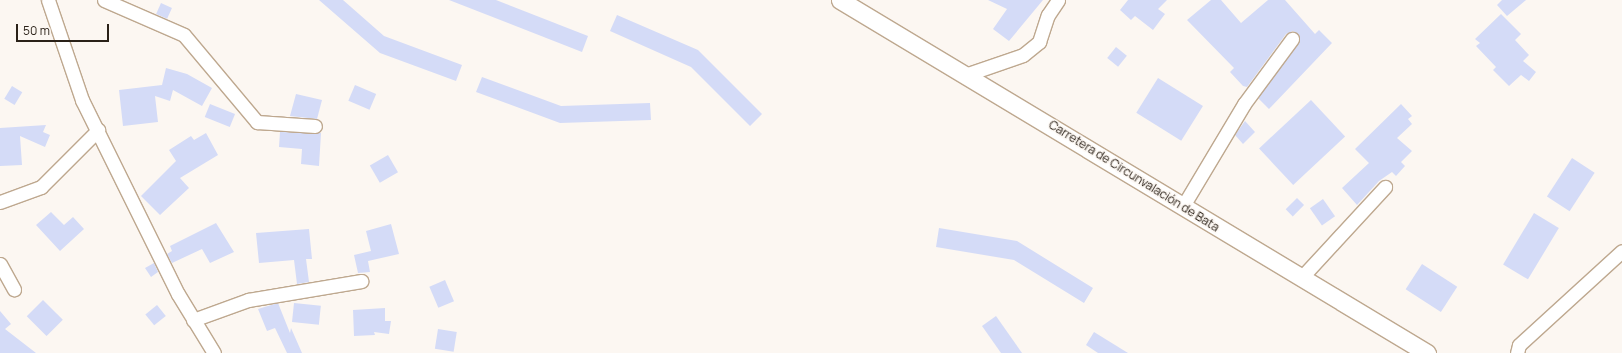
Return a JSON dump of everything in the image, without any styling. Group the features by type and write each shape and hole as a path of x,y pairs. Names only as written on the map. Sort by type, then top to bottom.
{"main road":[{"name":"Carretera de Circunvalación de Bata","path":"840,0 968,74 1301,278 1427,353"}],"street":[{"path":"48,0 82,100 193,320 214,353"},
{"path":"104,0 184,36 257,122 315,126"},
{"path":"968,74 1022,55 1039,42 1048,15 1058,0"},
{"path":"1183,206 1244,104 1292,39"},
{"path":"0,202 41,187 98,130"},
{"path":"1301,278 1385,187"},
{"path":"1517,353 1519,345 1622,252"},
{"path":"0,264 14,289"},
{"path":"193,320 248,300 361,281"}],"building":[{"path":"319,0 343,0 384,36 462,65 456,81 380,53"},
{"path":"449,0 496,0 588,36 582,52"},
{"path":"988,0 1043,0 1009,41 993,29 1007,9"},
{"path":"1128,0 1167,0 1158,9 1165,14 1153,30 1135,16 1131,20 1120,10"},
{"path":"1211,0 1221,0 1241,23 1268,0 1285,0 1315,34 1319,30 1332,43 1269,109 1258,98 1298,44 1299,35 1293,31 1286,34 1247,87 1243,86 1230,72 1234,68 1187,20"},
{"path":"1502,0 1526,0 1507,16 1497,5"},
{"path":"161,3 172,8 167,19 156,14"},
{"path":"1501,14 1521,34 1515,40 1529,55 1523,61 1536,72 1529,81 1521,75 1509,86 1493,70 1496,67 1476,46 1480,43 1475,39"},
{"path":"617,15 698,50 762,114 750,126 691,67 610,31"},
{"path":"1116,47 1127,56 1118,67 1107,58"},
{"path":"166,68 187,74 212,88 202,106 173,90 170,101 155,96 158,122 123,126 119,90 162,85"},
{"path":"482,77 561,106 650,103 651,120 560,123 476,92"},
{"path":"1158,78 1203,106 1181,141 1136,113"},
{"path":"355,85 376,94 370,110 348,101"},
{"path":"12,86 22,92 15,105 4,99"},
{"path":"296,94 322,100 317,119 290,116"},
{"path":"1311,100 1345,137 1293,185 1259,148"},
{"path":"210,104 235,114 230,127 205,117"},
{"path":"1401,104 1412,116 1408,119 1412,124 1397,138 1412,151 1401,162 1405,166 1396,176 1392,172 1379,181 1357,205 1342,188 1369,163 1355,149"},
{"path":"1245,121 1255,132 1243,144 1235,135"},
{"path":"46,125 43,132 50,135 45,147 20,136 22,165 0,166 0,128"},
{"path":"280,132 321,133 319,166 301,164 302,149 279,147"},
{"path":"206,133 218,155 180,178 189,188 160,215 141,196 176,161 169,150 191,136 194,140"},
{"path":"388,155 398,172 380,183 370,166"},
{"path":"1572,158 1595,173 1570,211 1547,197"},
{"path":"1297,198 1304,205 1293,216 1286,209"},
{"path":"1323,199 1335,216 1322,225 1310,208"},
{"path":"51,212 64,225 73,217 84,229 60,251 36,225"},
{"path":"1534,213 1559,228 1528,279 1503,264"},
{"path":"216,223 234,252 210,263 202,249 172,263 167,254 172,251 170,246"},
{"path":"391,224 399,254 368,261 370,272 358,273 354,255 371,251 366,231"},
{"path":"939,228 1017,241 1093,288 1084,303 1014,260 936,247"},
{"path":"309,229 312,259 306,259 309,282 297,284 294,260 259,263 256,233"},
{"path":"154,263 158,272 151,277 145,268"},
{"path":"1422,264 1457,287 1441,312 1406,289"},
{"path":"445,280 454,301 438,308 429,287"},
{"path":"43,300 63,320 47,336 27,316"},
{"path":"278,303 290,333 291,328 302,353 287,353 275,328 267,331 258,309"},
{"path":"294,303 321,306 319,325 292,322"},
{"path":"157,305 166,316 154,325 145,314"},
{"path":"385,308 385,321 391,321 389,334 374,332 375,335 354,336 353,310"},
{"path":"0,311 11,324 5,329 36,353 0,353"},
{"path":"996,316 1022,353 1001,353 982,326"},
{"path":"438,329 457,332 454,352 435,349"},
{"path":"1094,332 1128,353 1098,353 1086,345"}]}
